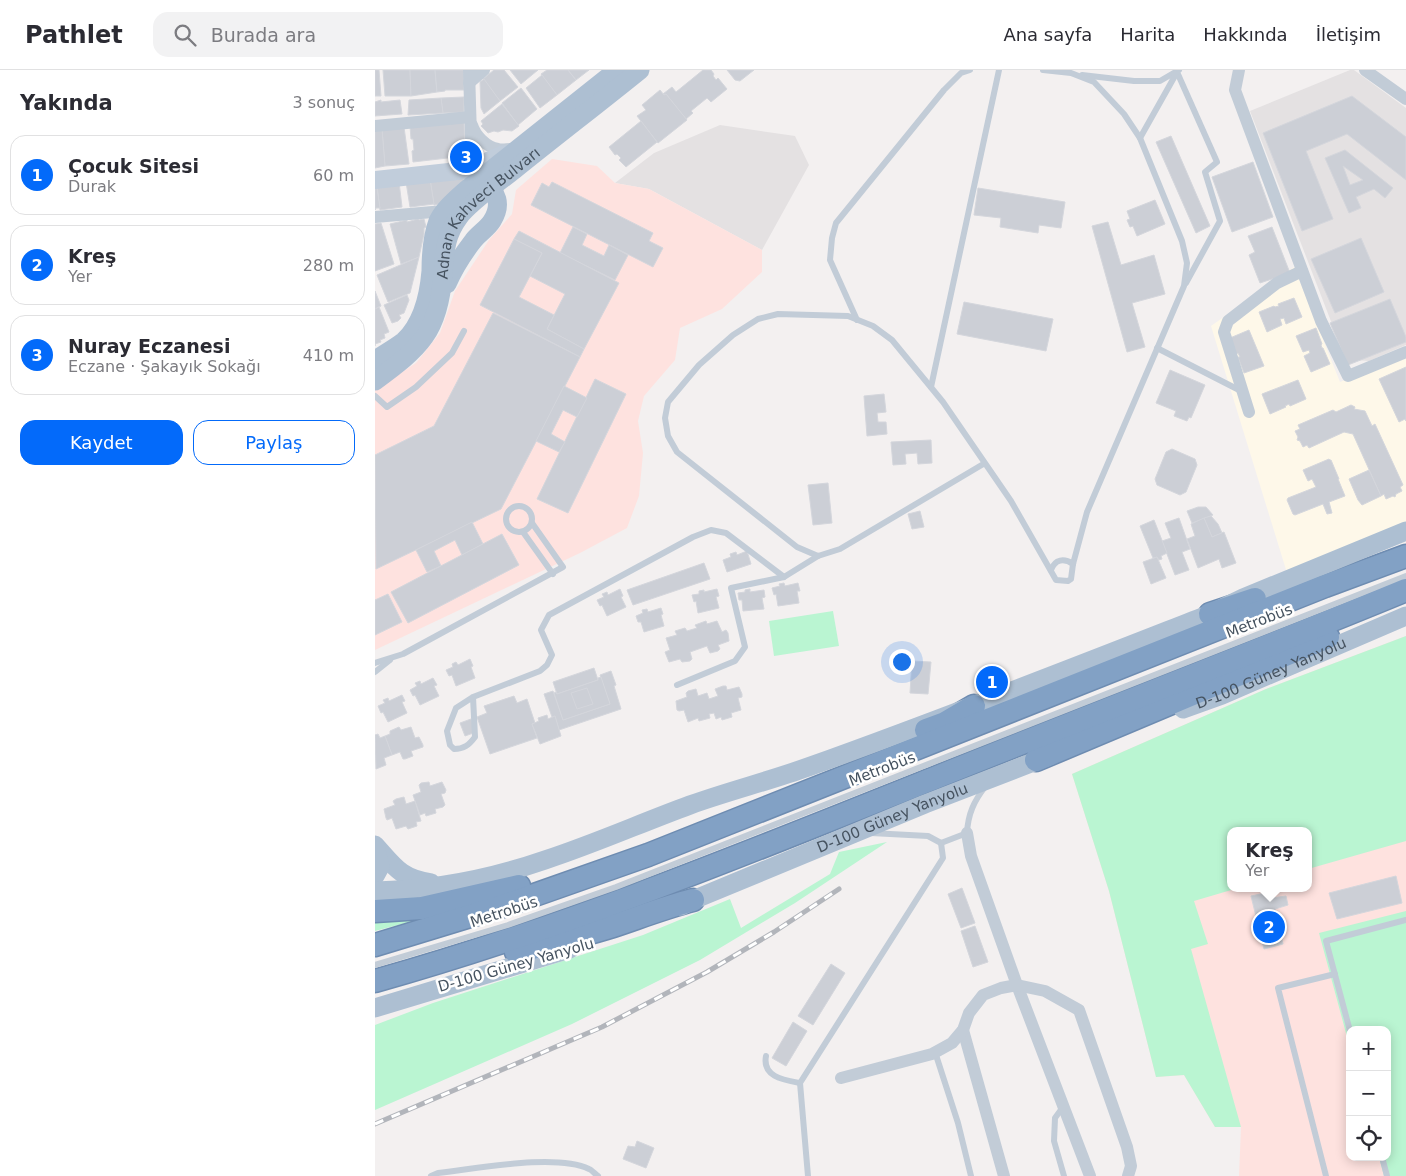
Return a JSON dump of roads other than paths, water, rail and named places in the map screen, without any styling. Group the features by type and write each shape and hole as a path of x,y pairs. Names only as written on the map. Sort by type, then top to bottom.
{"highway":[{"path":"1210,614 1251,601 1406,543"},
{"path":"375,945 507,905 648,854 1406,556"},
{"path":"1037,760 1085,738 1329,637 1362,617 1400,586"},
{"path":"375,981 521,937 654,889 870,805 1130,699 1380,601"},
{"path":"721,826 752,805 837,766 945,723 974,706"},
{"path":"375,911 422,908 452,902 648,854"},
{"path":"398,974 432,973 457,968 568,939 693,900"}],"main road":[{"name":"Adnan Kahveci Bulvarı","path":"375,360 404,341 422,313 430,285 431,251 435,232 438,221 444,211 466,190 617,70"},
{"name":"Adnan Kahveci Bulvarı","path":"375,381 414,351 433,323 441,300 445,250 450,230 461,214 639,70"},
{"path":"441,300 455,266 473,240 491,222 496,211 497,195 491,188 481,183 475,184 466,190"},
{"path":"375,891 447,885 543,861 690,805 807,767 974,706 1210,614 1243,598 1406,531"},
{"name":"D-100 Güney Yanyolu","path":"375,1008 609,937 648,923 693,900 992,778 1037,760 1222,695 1406,616"},
{"path":"375,846 407,877 447,885"},
{"path":"375,846 380,867 375,876"},
{"path":"375,1015 421,993"}],"street":[{"path":"466,190 475,180 470,170 469,70"},
{"path":"469,83 484,70"},
{"path":"1239,70 1235,90 1321,321 1348,376 1406,352"},
{"path":"1365,70 1406,99"},
{"path":"470,117 475,133 490,146 498,149 521,146"},
{"path":"375,126 470,117"},
{"path":"375,180 470,170 521,146"},
{"path":"375,217 444,211"},
{"path":"1249,412 1224,332 1228,321 1277,283 1302,271"},
{"path":"967,833 971,856 1017,985 1090,1176"},
{"path":"841,1078 935,1052 952,1043 963,1030 969,1013 983,995 1001,988 1017,985 1045,991 1079,1010 1127,1147 1131,1166 1128,1176"},
{"path":"963,1030 1004,1176"}],"lane":[{"path":"857,320 830,260 832,238 836,223 944,90 961,74 970,70"},
{"path":"931,387 999,70"},
{"path":"1043,70 1134,81 1160,81 1178,71"},
{"path":"818,556 797,548 677,452 668,436 665,418 668,402 699,366 733,335 758,318 778,314 848,316 873,326 892,340 943,402 1011,500 1057,580 1068,581 1072,576 1073,564 1087,512 1184,286 1220,221 1205,172 1217,162 1178,71"},
{"path":"1140,138 1178,71"},
{"path":"1071,74 1094,82 1123,114 1140,138 1182,241 1187,263 1184,286"},
{"path":"375,396 387,407 416,387 452,353 464,331"},
{"path":"1157,348 1243,392"},
{"path":"677,685 735,661 745,647 731,588 784,577 818,556 840,549 985,463"},
{"path":"375,672 393,658 563,567 532,523 532,514 526,508 518,506 510,509 507,517 508,525 514,531 523,532 532,523"},
{"path":"473,697 475,737 470,745 454,749 450,744 447,731 456,708 473,697 540,671 547,665 552,655 541,630 549,615 693,537 711,530 726,533 784,577"},
{"path":"523,532 553,574"},
{"path":"1051,570 1053,564 1060,560 1073,564"},
{"name":"Metrobüs","path":"375,965 507,925 616,887 1400,586 1406,577"},
{"path":"375,663 393,658"},
{"path":"941,844 967,833 967,818 973,804 992,778"},
{"path":"857,833 928,836 941,844"},
{"path":"808,1176 800,1083 943,858 941,844"},
{"path":"1349,1026 1326,941 1406,920"},
{"path":"1326,1176 1278,988 1335,974"},
{"path":"935,1052 958,1123 971,1176"},
{"path":"766,1056 765,1062 770,1073 783,1080 800,1083"},
{"path":"1063,1107 1055,1118 1054,1141 1064,1176"},
{"path":"431,1176 439,1173 504,1165 557,1161 589,1169 598,1176"},
{"path":"1383,1161 1387,1176"}],"railway":[{"path":"375,1124 602,1027 707,972 774,932 839,889"}],"place":[{"name":"Nuray Eczanesi","path":"466,157"},
{"name":"Çocuk Sitesi","path":"992,682"},
{"name":"Kreş","path":"1269,927"}]}
